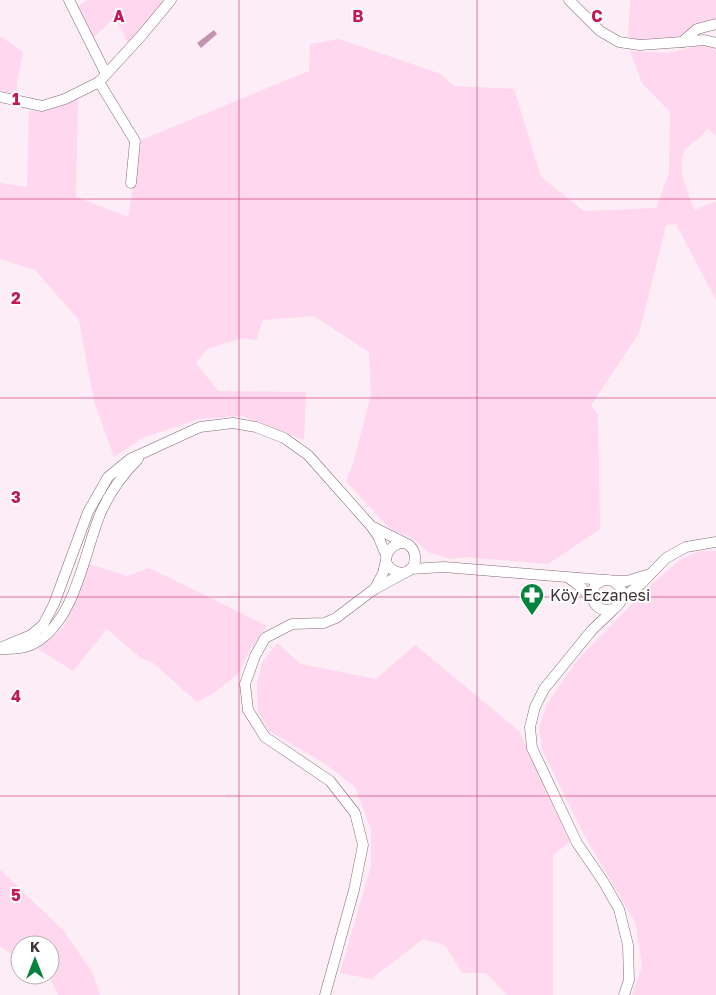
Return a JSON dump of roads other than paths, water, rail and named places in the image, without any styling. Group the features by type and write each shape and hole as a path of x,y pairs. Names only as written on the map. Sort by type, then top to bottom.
{"street":[{"path":"69,0 102,78 135,141 131,183"},
{"path":"0,97 42,106 65,99 102,78 142,36 171,0"},
{"path":"569,0 600,31 619,42 640,44 704,40 716,42"},
{"path":"682,42 697,29 716,24"},
{"path":"0,649 14,649 34,644 47,634 63,616 87,556 101,512 118,482 144,453 170,439 200,427 233,423 256,427 284,438 308,455 371,526 378,536 391,569 400,572 444,567 627,581 651,574"},
{"path":"371,526 413,548 427,562 444,567"},
{"path":"622,598 641,584 666,558 686,547 716,542"},
{"path":"373,590 383,573 391,546 405,543"},
{"path":"325,995 354,890 363,845 355,813 330,781 265,737 248,710 245,684 254,656 265,638 277,630 292,624 324,623 336,618 373,590 408,570 416,561 415,552"},
{"path":"569,578 581,587 603,610 614,609"},
{"path":"592,630 594,602 592,590 599,582 609,580 621,588 621,603 592,630 544,689 532,717 532,748 577,843 603,881 619,909 628,945 629,980 624,995"}],"place":[{"name":"Köy Eczanesi","path":"532,616"}]}
